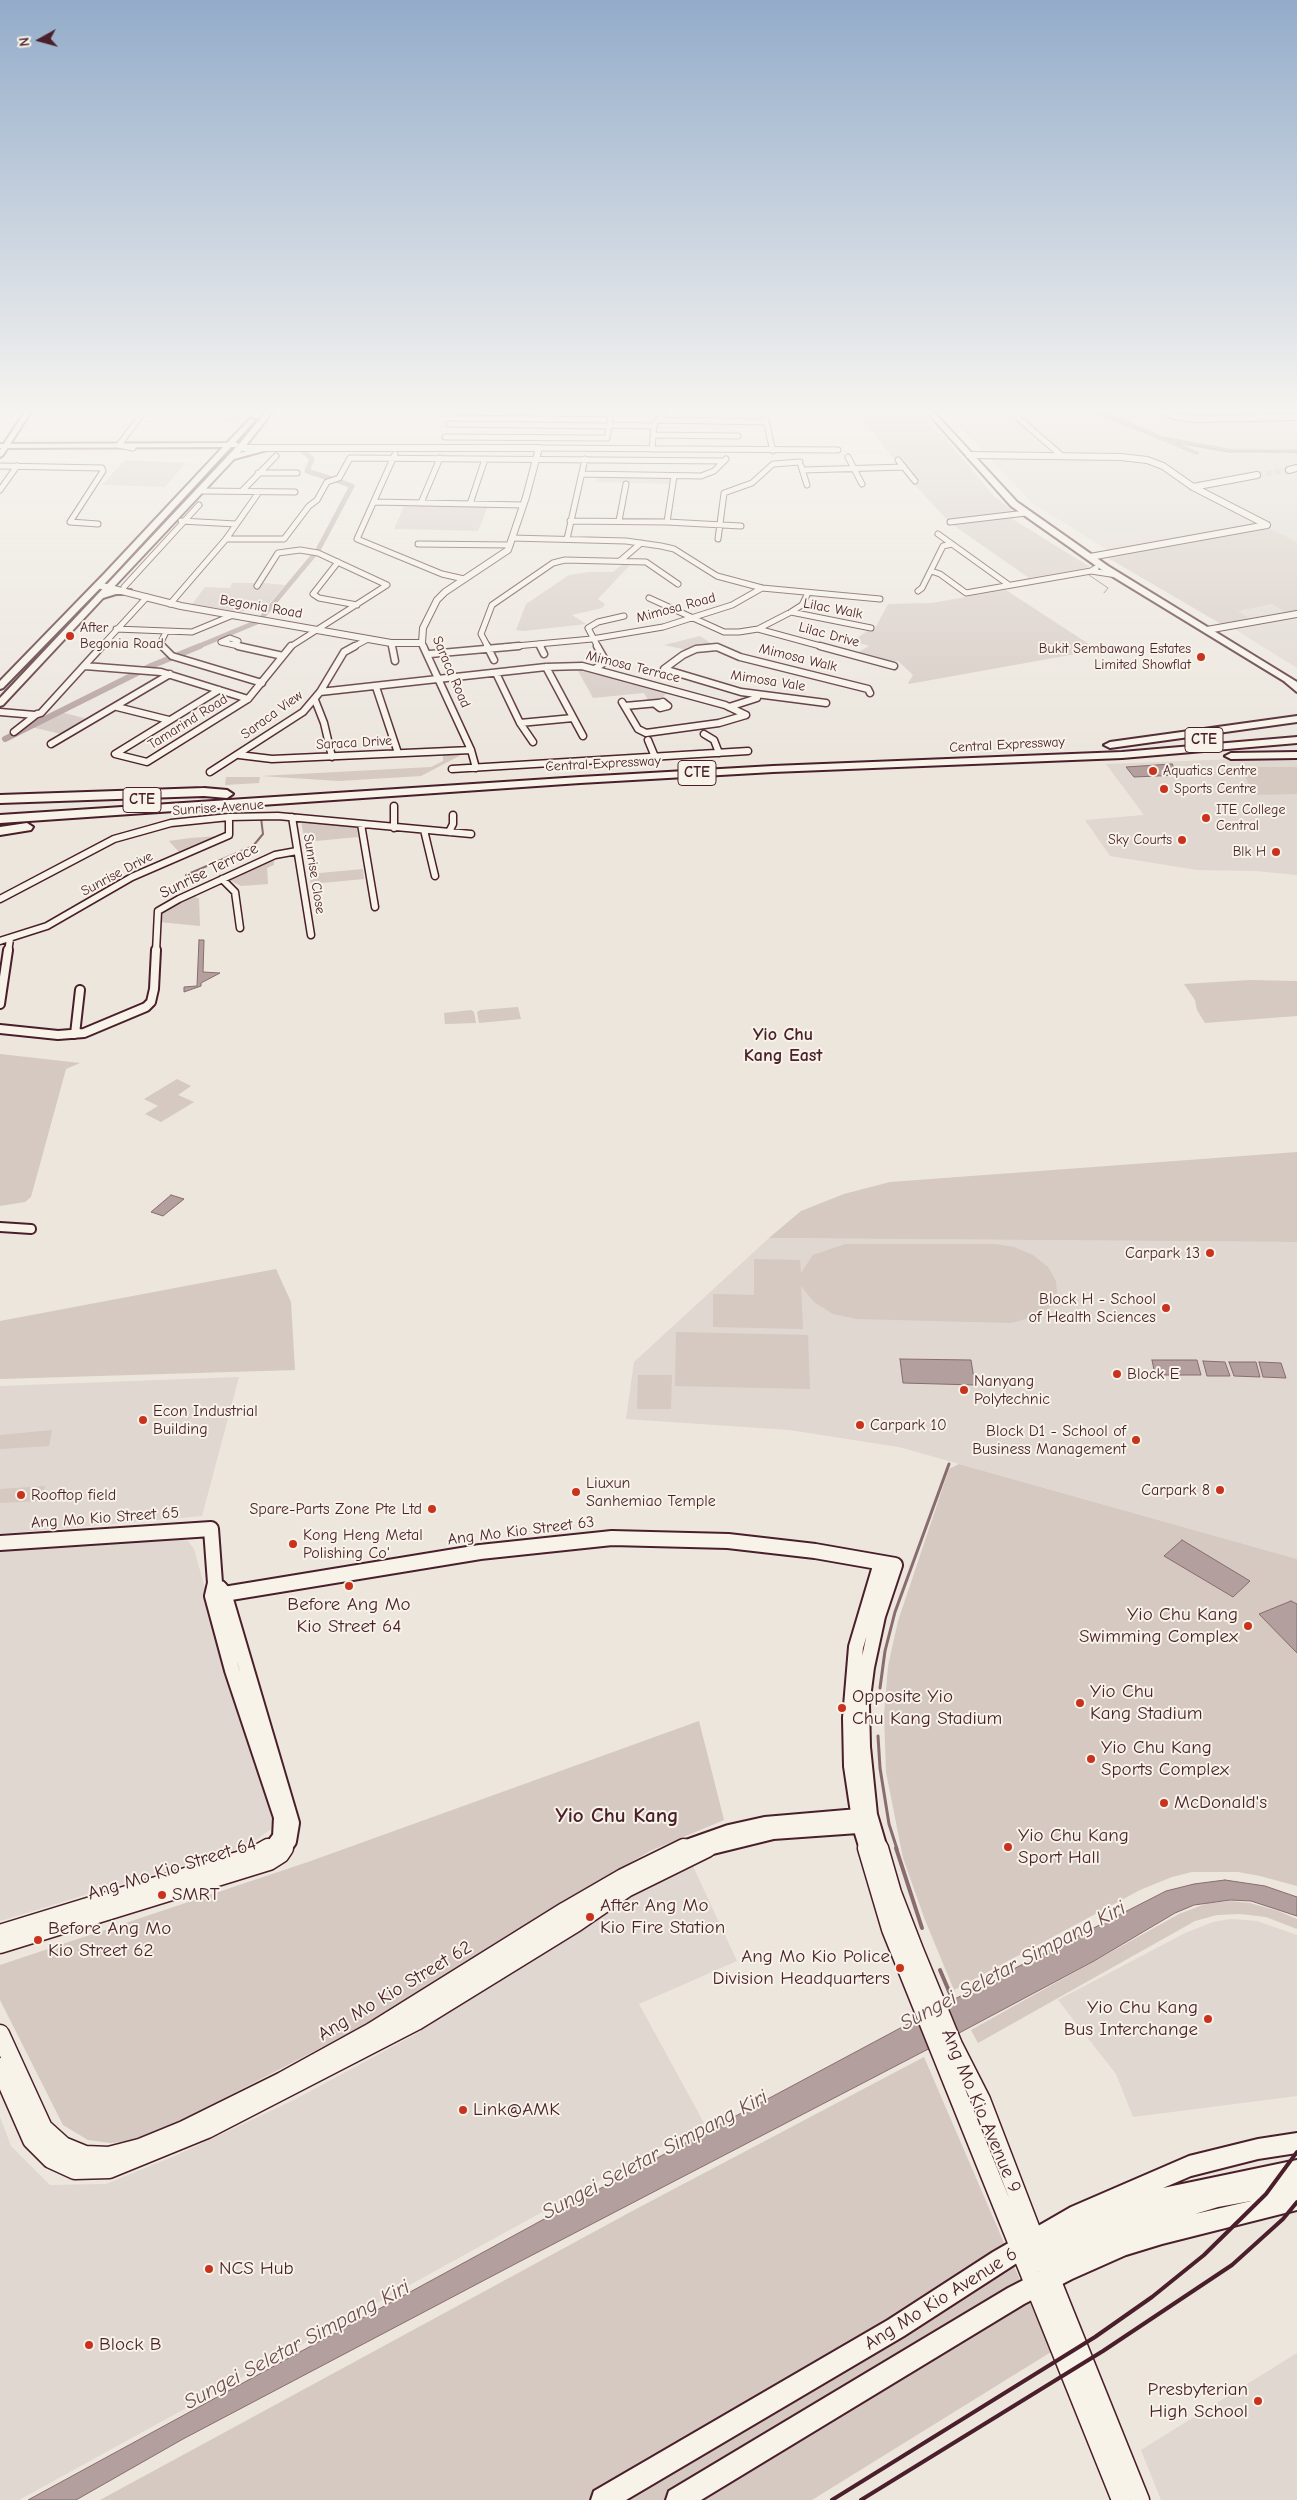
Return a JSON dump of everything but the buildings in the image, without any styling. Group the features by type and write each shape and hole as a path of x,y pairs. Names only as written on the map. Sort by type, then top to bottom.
{"highway":[{"path":"1275,723 1297,711"},
{"path":"1110,745 1297,719"},
{"name":"Central Expressway","path":"0,811 57,810 666,766 1110,745 1297,732"},
{"name":"Central Expressway","path":"226,798 763,769 1122,755 1297,740"},
{"path":"1024,759 1100,760 1297,755"},
{"path":"0,797 204,792 226,798"},
{"path":"0,830 198,809 226,798"},
{"name":"Central Expressway","path":"0,819 57,810"},
{"path":"0,823 13,818"}],"main road":[{"path":"0,686 151,527"},
{"path":"0,703 166,527"},
{"path":"1047,527 1095,558 1219,630 1295,683"},
{"path":"1053,527 1117,575 1219,630"},
{"path":"99,597 126,589"},
{"name":"Ang Mo Kio Avenue 6","path":"603,2500 896,2328 1078,2214 1190,2166 1258,2149 1297,2143"},
{"path":"1297,2170 1160,2199 1110,2215 1051,2240 1028,2245 1043,2276 1081,2245 1167,2212 1204,2200 1297,2181"},
{"name":"Ang Mo Kio Avenue 6","path":"678,2500 1043,2276 1124,2245 1162,2233 1297,2200"}],"street":[{"path":"126,589 179,527"},
{"path":"170,604 234,527"},
{"path":"226,538 284,539 293,527"},
{"path":"363,527 357,539 442,574 464,579"},
{"name":"Saraca Road","path":"476,768 472,750 430,654 422,643 423,628 437,600 445,592 500,556 511,542 516,527"},
{"path":"567,539 569,527"},
{"path":"718,539 720,527"},
{"path":"1091,571 1096,568 1095,558 1258,527"},
{"path":"938,534 1010,585"},
{"path":"418,544 567,539 642,543 674,549 717,576 762,588 880,599"},
{"path":"620,561 642,543"},
{"path":"918,591 931,571 943,546 952,544"},
{"path":"248,699 290,646 387,585 311,550 278,553 257,586"},
{"path":"494,660 481,631 494,602 553,563 565,560 646,562 678,584"},
{"path":"338,562 313,594 319,598 357,605"},
{"path":"931,571 940,574 966,593 1091,571 1117,575"},
{"name":"Begonia Road","path":"98,585 126,589 170,604 391,643 422,643"},
{"name":"Mimosa Road","path":"430,654 592,639 663,627 732,605 762,588"},
{"path":"650,598 724,632 758,629 791,612 802,604 808,593"},
{"path":"14,732 37,714 85,666 116,629 147,597"},
{"name":"Lilac Walk","path":"791,612 871,628"},
{"path":"1219,630 1297,614"},
{"path":"116,629 195,632 233,615"},
{"name":"Mimosa Road","path":"592,639 588,630 589,626 624,616"},
{"path":"1219,630 1297,618"},
{"name":"Lilac Drive","path":"758,629 894,666"},
{"path":"166,632 160,644 173,657 262,683"},
{"path":"718,647 724,639 724,632"},
{"path":"320,692 344,652 368,639"},
{"path":"592,639 604,658 602,664 596,668"},
{"path":"235,643 283,656"},
{"path":"391,643 395,661"},
{"path":"539,644 544,654"},
{"name":"Mimosa Walk","path":"676,660 696,649 718,647 740,656 868,688 870,694"},
{"name":"Mimosa Vale","path":"676,660 664,669 741,692 826,703"},
{"name":"Tamarind Road","path":"85,666 145,669 170,674 248,699"},
{"name":"Mimosa Terrace","path":"440,680 578,666 596,668 729,707"},
{"path":"546,668 583,736"},
{"path":"496,673 520,723 533,742"},
{"path":"51,744 117,707 170,674"},
{"name":"Saraca View","path":"210,772 304,712 320,692 440,680"},
{"path":"376,687 398,753"},
{"name":"Tamarind Road","path":"219,690 115,754 147,762 248,699"},
{"path":"729,707 757,698"},
{"path":"315,700 332,757"},
{"path":"658,703 624,704 638,730 650,733 719,723 746,715 729,707"},
{"name":"Tamarind Road","path":"117,707 168,720"},
{"path":"0,712 37,714"},
{"path":"304,712 320,712"},
{"path":"520,723 573,718"},
{"path":"704,734 714,740 719,753"},
{"path":"648,740 655,757"},
{"path":"456,750 468,743"},
{"name":"Saraca Drive","path":"239,754 266,759 472,750"},
{"path":"452,769 748,752"},
{"path":"394,806 394,828"},
{"path":"449,832 453,824 453,815"},
{"name":"Sunrise Avenue","path":"0,899 123,835 171,823 229,817 292,817 470,834"},
{"name":"Sunrise Drive","path":"0,941 46,926 132,877 229,835 229,817"},
{"name":"Sunrise Close","path":"292,817 311,935"},
{"path":"361,824 376,907"},
{"path":"424,830 436,876"},
{"name":"Sunrise Terrace","path":"75,1034 91,1031 124,1018 151,1002 154,989 158,911 179,899 275,855 297,851"},
{"path":"222,879 235,892 240,928"},
{"path":"0,1004 10,939"},
{"path":"0,1029 58,1035 75,1034 80,990"},
{"path":"0,1227 31,1229"},
{"name":"Ang Mo Kio Street 65","path":"0,1543 212,1529"},
{"name":"Ang Mo Kio Street 64","path":"0,1934 266,1852 280,1837 281,1817 232,1670 217,1591 212,1529"},
{"name":"Ang Mo Kio Street 63","path":"217,1591 551,1542 612,1538 728,1541 815,1551 888,1564"},
{"name":"Ang Mo Kio Avenue 9","path":"888,1564 867,1666 862,1706 865,1821 891,1929 930,2004 946,2047 981,2100 1028,2245"},
{"name":"Ang Mo Kio Street 64","path":"0,1944 269,1861 280,1854 289,1841 292,1823 217,1591"},
{"name":"Ang Mo Kio Street 62","path":"0,2034 44,2128 63,2146 85,2155 109,2156 140,2148 184,2130 283,2081 372,2032 566,1911 623,1878 688,1846 729,1832 765,1824 865,1821"},
{"name":"Ang Mo Kio Street 62","path":"0,2066 32,2140 45,2153 52,2159 76,2170 109,2169 133,2161 208,2129 416,2021 575,1923 626,1888 711,1846 773,1832 865,1821"},
{"path":"1043,2276 1121,2500"},
{"path":"1043,2276 1140,2500"}],"shaded area":[{"path":"395,527 480,527 478,531 394,529"},
{"path":"955,527 1025,527 1090,567 1029,578"},
{"path":"1070,527 1297,527 1297,668"},
{"path":"1271,529 1297,542 1297,611 1287,613 1272,604 1238,611 1250,619 1221,624 1108,558"},
{"path":"624,563 631,564 598,599 605,604 602,608 572,615 586,624 524,631 516,630 526,604 569,575 589,572 613,572"},
{"path":"232,583 285,585 263,611 251,609 241,612 192,604 205,587 230,588"},
{"path":"1006,590 1098,650 909,684 913,675 898,661 885,661 857,653 869,646 853,641 867,631 873,632 888,604 931,603"},
{"path":"700,636 712,644 687,650 664,645"},
{"path":"586,668 668,692 658,701 648,700 644,693 593,698 578,671"},
{"path":"61,712 88,719 61,734 31,727"},
{"path":"463,754 421,776 339,781 261,776 431,767 443,761 443,755"},
{"name":"ITE College Central","path":"1237,759 1297,759 1297,875 1255,871 1197,870 1110,856 1085,820 1144,815 1106,764"},
{"name":"Aquatics Centre","path":"1172,764 1179,775 1134,777 1126,767"},
{"path":"1240,767 1297,767 1297,794 1255,795"},
{"path":"226,777 260,777 259,783 225,785"},
{"path":"301,821 356,825 358,837 305,842"},
{"path":"219,836 180,853 169,841 190,838"},
{"path":"274,859 274,865 267,868 268,884 241,886 229,880"},
{"path":"363,869 364,879 311,884 309,874"},
{"path":"195,892 196,898 199,898 200,926 159,922 161,912"},
{"path":"199,940 204,940 203,972 220,973 201,983 201,986 184,992 184,987 197,986"},
{"path":"1250,980 1297,981 1297,1016 1205,1023 1197,1010 1195,1000 1184,984"},
{"path":"518,1007 521,1019 479,1023 477,1012 480,1010"},
{"path":"471,1010 474,1012 476,1023 445,1024 444,1013"},
{"path":"0,1054 80,1063 66,1069 31,1197 25,1202 0,1206"},
{"path":"177,1079 191,1086 178,1095 194,1102 161,1122 145,1114 158,1106 144,1099"},
{"path":"1297,1152 1297,1242 769,1238 801,1211 844,1194 890,1182"},
{"path":"171,1195 184,1199 163,1216 151,1212"},
{"name":"Nanyang Polytechnic","path":"769,1238 1297,1242 1297,1559 899,1447 789,1430 626,1419 634,1362"},
{"path":"845,1244 995,1244 1014,1247 1033,1255 1048,1267 1056,1281 1057,1293 1052,1306 1033,1317 1011,1323 857,1319 833,1314 814,1302 801,1286 803,1329 713,1327 713,1294 754,1295 754,1259 800,1260 801,1273 813,1255"},
{"path":"276,1269 291,1302 295,1370 0,1379 0,1321"},
{"path":"676,1332 808,1335 810,1389 675,1386"},
{"path":"900,1359 971,1360 975,1385 903,1383"},
{"path":"1152,1360 1197,1360 1201,1375 1155,1375"},
{"path":"1203,1361 1225,1362 1230,1376 1207,1376"},
{"path":"1229,1362 1256,1362 1260,1377 1234,1376"},
{"path":"1259,1362 1281,1363 1286,1378 1263,1377"},
{"path":"638,1375 672,1375 671,1409 637,1409"},
{"path":"239,1377 202,1516 0,1534 0,1386"},
{"path":"52,1430 49,1446 0,1449 0,1435"},
{"name":"Yio Chu Kang Sports Complex","path":"959,1464 1297,1559 1297,1886 1238,1872 1192,1872 1172,1877 1140,1890 954,1990 925,1920 903,1858 886,1772 884,1715 888,1666 898,1621 949,1469"},
{"name":"Rooftop field","path":"45,1486 41,1501 0,1503 0,1489"},
{"path":"177,1539 188,1541 194,1549 231,1681 273,1818 271,1829 249,1845 0,1921 0,1551"},
{"path":"1182,1540 1250,1581 1233,1597 1164,1556"},
{"path":"1291,1601 1297,1604 1297,1653 1259,1614"},
{"path":"699,1721 724,1820 650,1851 511,1933 372,2021 148,2138 111,2143 88,2140 63,2125 0,2000 0,1965 308,1862"},
{"path":"691,1862 737,1961 639,2004 704,2123 19,2500 0,2500 0,2117 11,2146 50,2185 106,2184 177,2155 296,2099 414,2035 536,1956 630,1891"},
{"path":"1225,1880 1265,1886 1297,1897 1297,1916 1251,1901 1230,1900 1194,1905 1175,1913 1094,1961 183,2439 76,2500 28,2500 603,2187 949,2002 1166,1891 1194,1884"},
{"path":"1230,1901 1250,1903 1278,1911 1297,1919 1297,1929 1266,1917 1240,1914 1217,1915 1195,1921 978,2043 971,2030 1179,1914 1208,1903"},
{"name":"Yio Chu Kang Bus Interchange","path":"1230,1919 1257,1921 1297,1935 1297,2096 1133,2117 1116,2074 1058,2000 1185,1933 1213,1922"},
{"path":"924,2057 1051,2352 812,2500 100,2500 636,2209"},
{"name":"Presbyterian High School","path":"1297,2353 1297,2500 1161,2500 1141,2450"}],"waterway":[{"path":"263,616 318,550 330,527"},
{"path":"1089,575 1108,588 1104,593"},
{"path":"197,647 257,622"},
{"path":"5,739 151,666 200,646"},
{"path":"186,875 253,846 263,834 261,818"},
{"path":"880,1688 885,1651 895,1612 949,1464"},
{"path":"878,1736 880,1768 889,1824 897,1849"},
{"path":"896,1848 922,1928"},
{"name":"Sungei Seletar Simpang Kiri","path":"940,1970 954,2003"}],"railway":[{"path":"832,2500 1095,2337 1152,2297 1204,2255 1266,2194 1297,2152"},
{"path":"861,2500 1103,2351 1232,2265 1283,2219 1297,2202"}],"place":[{"name":"After Begonia Road","path":"70,636"},
{"name":"Bukit Sembawang Estates Limited Showflat","path":"1201,657"},
{"name":"Aquatics Centre","path":"1153,771"},
{"name":"Sports Centre","path":"1164,789"},
{"name":"ITE College Central","path":"1206,818"},
{"name":"Sky Courts","path":"1182,840"},
{"name":"Blk H","path":"1276,852"},
{"name":"Carpark 13","path":"1210,1253"},
{"name":"Block H - School of Health Sciences","path":"1166,1308"},
{"name":"Block E","path":"1117,1374"},
{"name":"Nanyang Polytechnic","path":"964,1390"},
{"name":"Econ Industrial Building","path":"143,1420"},
{"name":"Carpark 10","path":"860,1425"},
{"name":"Block D1 - School of Business Management","path":"1136,1440"},
{"name":"Carpark 8","path":"1220,1490"},
{"name":"Liuxun Sanhemiao Temple","path":"576,1492"},
{"name":"Rooftop field","path":"21,1495"},
{"name":"Spare-Parts Zone Pte Ltd","path":"432,1509"},
{"name":"Kong Heng Metal Polishing Co'","path":"293,1544"},
{"name":"Before Ang Mo Kio Street 64","path":"349,1586"},
{"name":"Yio Chu Kang Swimming Complex","path":"1248,1626"},
{"name":"Yio Chu Kang Stadium","path":"1080,1703"},
{"name":"Opposite Yio Chu Kang Stadium","path":"842,1708"},
{"name":"Yio Chu Kang Sports Complex","path":"1091,1759"},
{"name":"McDonald's","path":"1164,1803"},
{"name":"Yio Chu Kang Sport Hall","path":"1008,1847"},
{"name":"SMRT","path":"162,1895"},
{"name":"After Ang Mo Kio Fire Station","path":"590,1917"},
{"name":"Before Ang Mo Kio Street 62","path":"38,1940"},
{"name":"Ang Mo Kio Police Division Headquarters","path":"900,1968"},
{"name":"Yio Chu Kang Bus Interchange","path":"1208,2019"},
{"name":"Link@AMK","path":"463,2110"},
{"name":"NCS Hub","path":"209,2269"},
{"name":"Block B","path":"89,2345"},
{"name":"Presbyterian High School","path":"1258,2401"}],"district":[{"name":"Yio Chu Kang East","path":"783,1045"},
{"name":"Yio Chu Kang","path":"617,1816"}]}
